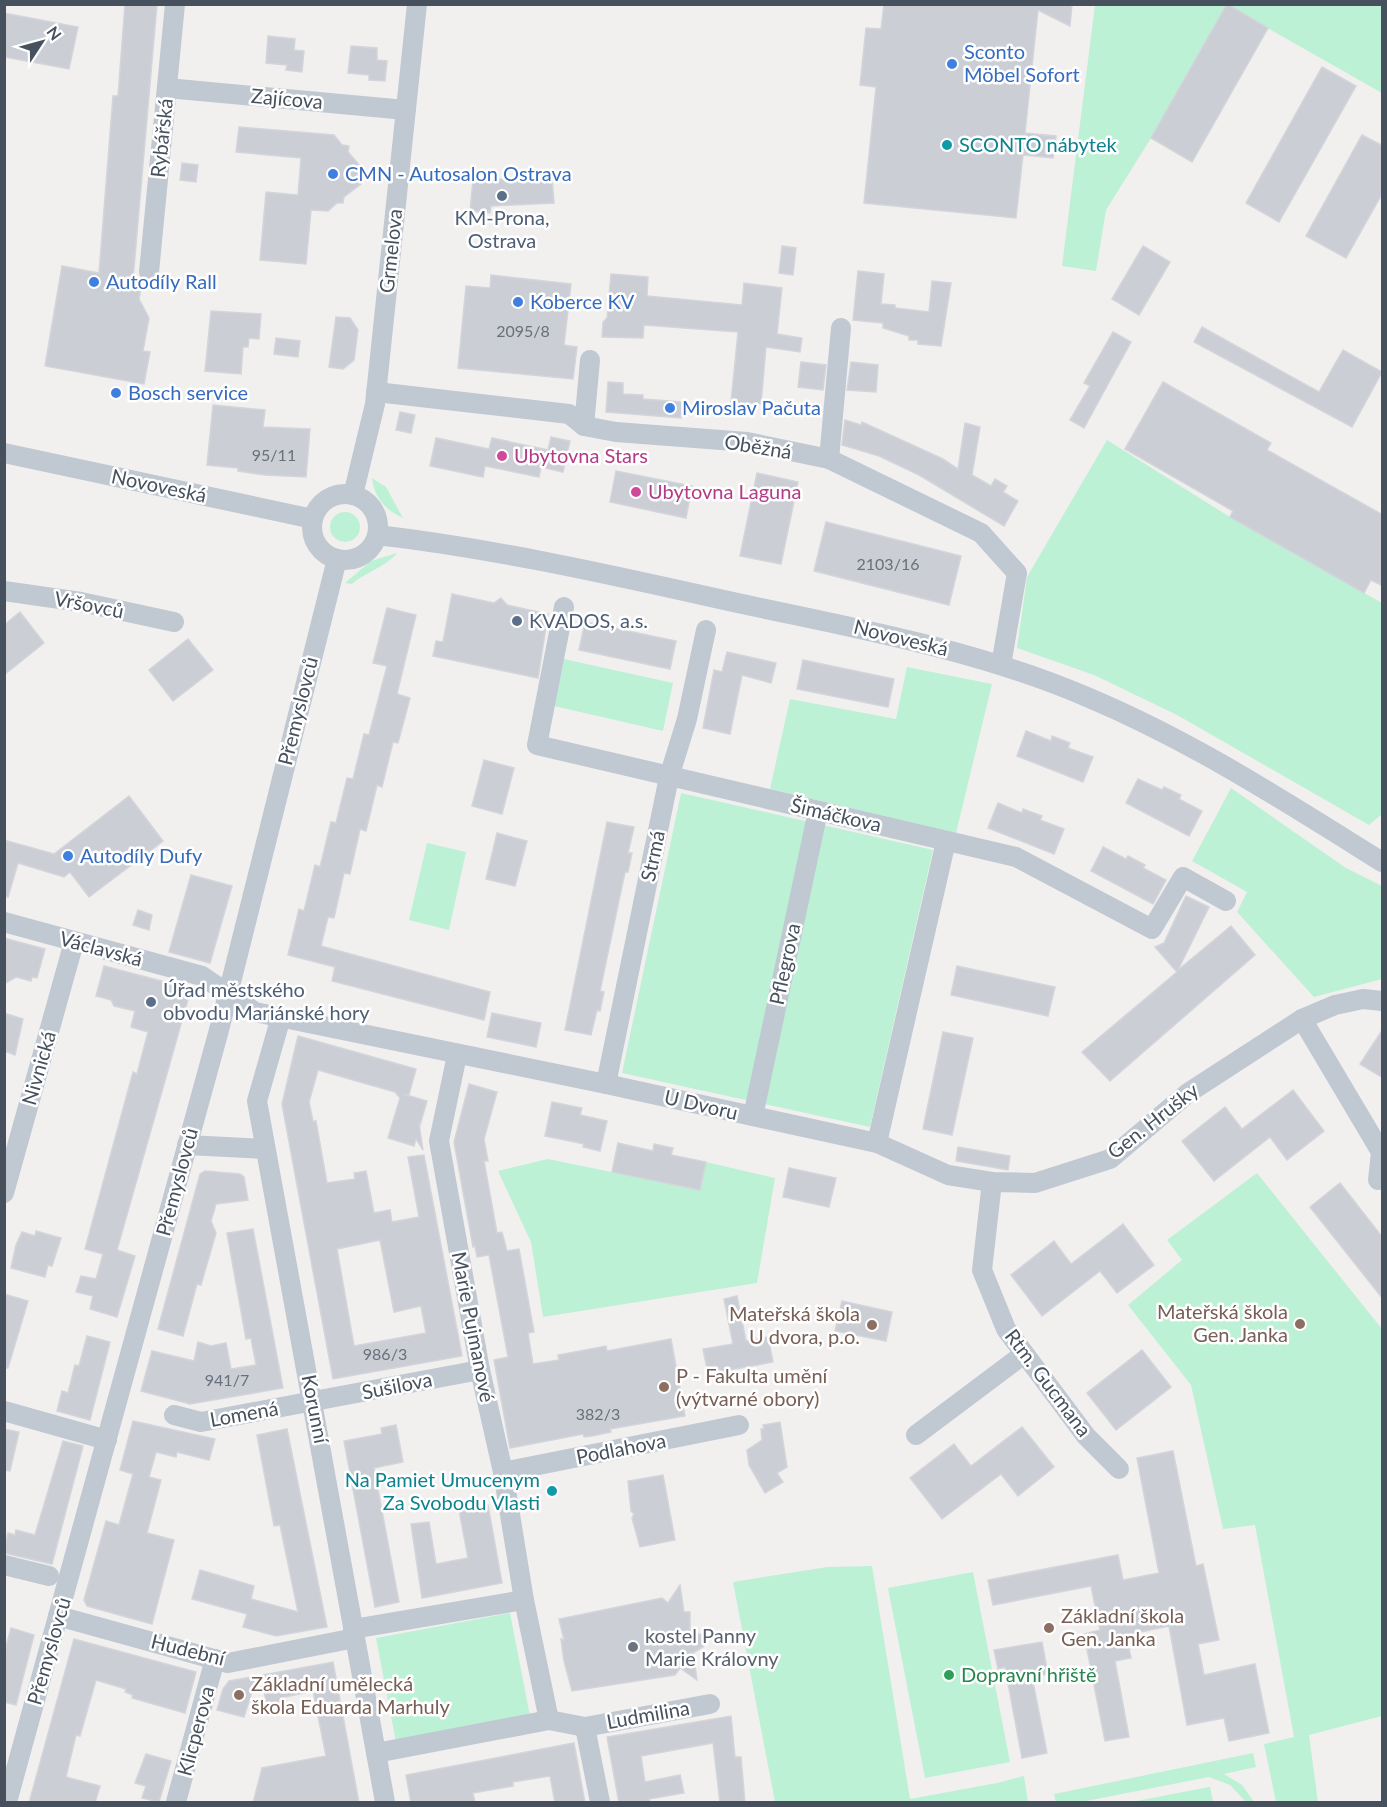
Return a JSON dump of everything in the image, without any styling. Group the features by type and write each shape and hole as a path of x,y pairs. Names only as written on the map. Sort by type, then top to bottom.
{"street":[{"name":"Rybářská","path":"149,272 175,4"},
{"name":"Grmelova","path":"353,495 376,392 417,4"},
{"name":"Zajícova","path":"168,88 406,110"},
{"path":"829,459 841,328"},
{"path":"584,426 590,360"},
{"name":"Oběžná","path":"376,392 569,414 584,426 616,432 747,442 829,459 981,533 1017,573 1001,665"},
{"name":"Novoveská","path":"4,453 314,519"},
{"path":"340,494 353,495 373,510 377,522 377,535 362,555 350,559 337,559 317,544 313,532 314,519 319,507 328,499 340,494"},
{"name":"Novoveská","path":"377,535 510,557 822,619 1001,665 1086,696 1163,732 1213,758 1383,862"},
{"name":"Přemyslovců","path":"7,1803 187,1144 337,559"},
{"name":"Vršovců","path":"4,591 81,602 174,622"},
{"name":"Šimáčkova","path":"564,607 537,745 1016,857 1152,929 1183,877 1226,901"},
{"name":"Strmá","path":"606,1083 669,777 687,719 706,630"},
{"name":"Pflegrova","path":"753,1116 818,811"},
{"path":"877,1143 946,841"},
{"name":"Václavská","path":"4,922 229,985"},
{"name":"Nivnická","path":"4,1193 9,1159 74,942"},
{"name":"U Dvoru","path":"229,985 255,1012 606,1083 877,1143"},
{"name":"Gen. Hrušky","path":"877,1143 948,1175 992,1182 1035,1183 1110,1159 1188,1093 1302,1019 1335,1005 1363,999 1383,1001"},
{"name":"Korunní","path":"281,1017 257,1101 264,1149 314,1401 385,1803"},
{"path":"1302,1019 1381,1152 1378,1180"},
{"name":"Marie Pujmanové","path":"457,1054 439,1141 480,1370 503,1472 524,1600 549,1720"},
{"path":"187,1144 264,1149"},
{"name":"Rtm. Gucmana","path":"992,1182 982,1270 1006,1329 1086,1436 1119,1469"},
{"path":"916,1435 1024,1354"},
{"name":"Sušilova","path":"314,1401 480,1370"},
{"name":"Lomená","path":"174,1415 201,1422 314,1401"},
{"path":"4,1411 107,1440"},
{"name":"Podlahova","path":"503,1472 739,1425"},
{"path":"4,1565 49,1576"},
{"name":"Hudební","path":"58,1616 228,1663 354,1634 524,1600"},
{"name":"Klicperova","path":"176,1803 215,1659"},
{"name":"Ludmilina","path":"549,1720 585,1727 710,1704"},
{"path":"376,1753 549,1720"},
{"name":"Ludmilina","path":"585,1727 600,1803"}],"green space":[{"path":"1095,5 1227,5 1151,138 1106,210 1096,271 1062,266"},
{"path":"1227,5 1382,5 1382,93"},
{"path":"1107,440 1230,517 1382,603 1382,814 1369,825 1177,715 1094,675 1017,648 1027,577"},
{"path":"372,478 386,487 403,518 391,511 378,497"},
{"path":"345,512 351,513 359,521 359,533 351,541 345,542 339,541 331,533 330,527 331,521 339,513"},
{"path":"397,553 389,561 352,584 345,583 371,561"},
{"path":"564,659 673,683 663,731 554,706"},
{"path":"907,667 992,684 956,833 770,789 790,699 896,719"},
{"path":"1231,788 1346,868 1382,886 1382,979 1314,997 1237,912 1247,892 1192,861"},
{"path":"681,793 933,850 870,1127 622,1073"},
{"path":"427,843 466,852 449,930 409,920"},
{"path":"548,1159 699,1190 706,1162 775,1178 757,1283 543,1317 531,1242 498,1171"},
{"path":"1257,1173 1382,1329 1382,1716 1309,1735 1318,1802 1276,1802 1264,1744 1294,1737 1255,1525 1223,1529 1191,1385 1128,1305 1182,1260 1167,1240"},
{"path":"872,1566 910,1799 1024,1776 1028,1802 775,1802 733,1582 827,1567"},
{"name":"Dopravní hřiště","path":"973,1572 1010,1762 925,1778 888,1588"},
{"path":"510,1613 530,1716 396,1742 376,1638"},
{"path":"1253,1753 1256,1767 1224,1774 1242,1785 1254,1802 1246,1802 1230,1785 1209,1777 1081,1802 1056,1802 1054,1794"},
{"path":"1209,1787 1213,1802 1131,1802"}],"building":[{"path":"125,4 157,4 133,279 142,282 139,299 149,318 143,351 150,352 144,384 45,366 62,266 99,273 113,96 118,96"},
{"name":"SCONTO nábytek","path":"884,4 1072,4 1070,26 1038,10 1025,133 1056,136 1053,158 1023,155 1016,218 864,203 876,87 860,85 866,28 881,29"},
{"path":"1227,4 1268,28 1192,162 1151,138"},
{"path":"4,13 78,27 69,69 4,57"},
{"path":"268,36 295,39 294,50 304,51 302,72 286,70 287,65 266,63"},
{"path":"351,46 377,48 377,60 387,61 385,81 369,80 369,75 348,73"},
{"path":"1322,67 1356,86 1279,222 1246,203"},
{"path":"239,127 334,135 342,145 349,146 348,152 362,168 361,184 344,197 343,203 337,203 328,211 311,210 306,264 260,260 266,192 298,195 301,158 236,152"},
{"path":"1362,135 1383,146 1383,192 1346,258 1306,236"},
{"path":"182,163 198,165 196,182 180,180"},
{"path":"552,178 554,203 491,206 490,213 470,211 473,180"},
{"path":"782,246 796,248 793,275 779,273"},
{"path":"1143,246 1170,262 1139,315 1112,299"},
{"path":"858,271 884,274 881,304 895,305 895,308 929,312 932,281 951,283 941,346 918,344 918,340 909,340 909,336 883,328 883,323 853,320"},
{"path":"611,274 648,277 647,296 742,305 744,283 782,288 777,334 802,338 800,352 766,347 761,404 731,402 738,332 644,325 643,338 602,337 603,322 607,318"},
{"path":"491,275 571,284 564,345 577,347 573,379 458,368 466,286 490,288"},
{"path":"211,311 261,314 259,339 249,338 248,347 243,347 241,374 205,371"},
{"path":"336,317 350,318 358,330 354,360 343,369 329,367"},
{"path":"1202,327 1319,392 1343,350 1382,372 1352,427 1194,342"},
{"path":"1113,332 1131,342 1084,428 1070,420 1090,386 1084,383"},
{"path":"276,338 300,341 298,357 274,354"},
{"path":"801,362 826,365 823,390 798,387"},
{"path":"851,362 878,365 876,392 847,390"},
{"path":"608,382 623,383 623,394 643,395 643,399 682,402 681,418 606,412"},
{"path":"1163,382 1271,443 1267,450 1383,515 1383,586 1371,580 1364,593 1230,517 1233,511 1125,449"},
{"path":"213,405 265,410 263,427 310,429 306,477 265,475 238,471 238,468 207,465"},
{"path":"400,412 415,415 411,433 396,430"},
{"path":"845,420 861,425 862,422 943,459 958,469 965,423 980,427 972,475 991,486 995,479 1007,486 1003,492 1018,501 1004,526 919,475 879,456 842,445"},
{"path":"551,437 570,441 563,472 541,467 539,477 485,466 483,477 430,466 436,438 489,449 492,438 548,450"},
{"path":"616,471 692,486 686,518 610,502"},
{"path":"757,473 798,482 781,564 740,556"},
{"path":"826,522 961,556 949,605 814,571"},
{"path":"452,594 494,603 501,598 507,605 548,614 538,678 433,656 436,641 443,642"},
{"path":"387,608 416,615 397,694 410,698 398,743 393,742 382,787 377,785 366,831 360,829 350,874 344,873 334,918 328,917 321,946 490,992 484,1020 332,981 335,967 288,955 299,909 304,911 315,865 320,867 331,822 336,823 347,778 353,779 364,734 369,735 387,666 373,663"},
{"path":"20,612 44,643 4,675 4,625"},
{"path":"585,622 676,641 670,669 579,650"},
{"path":"188,639 213,670 173,701 149,670"},
{"path":"727,652 776,663 771,683 742,675 730,734 703,728 714,670 722,672"},
{"path":"803,660 894,679 888,707 797,689"},
{"path":"1026,731 1051,741 1052,736 1070,743 1068,748 1093,757 1083,782 1017,756"},
{"path":"484,760 514,768 502,814 472,806"},
{"path":"1138,779 1162,790 1164,787 1181,795 1179,799 1202,811 1189,836 1126,803"},
{"path":"129,796 163,841 89,897 70,872 64,877 18,863 8,897 4,896 4,840 54,854"},
{"path":"998,803 1022,813 1023,809 1042,816 1040,820 1064,829 1054,854 988,828"},
{"path":"607,822 634,827 628,853 632,853 628,872 625,872 600,991 604,992 591,1035 565,1030"},
{"path":"497,833 527,841 515,886 486,879"},
{"path":"1103,847 1126,859 1128,856 1145,865 1143,868 1166,880 1153,904 1091,871"},
{"path":"191,875 232,886 210,963 169,952"},
{"path":"1186,896 1209,907 1178,970 1231,926 1255,955 1110,1081 1082,1052 1177,972 1155,947 1164,943"},
{"path":"138,910 152,915 149,930 133,925"},
{"path":"4,938 45,949 37,978 32,977 31,981 16,977 4,984"},
{"path":"104,966 184,987 189,996 117,1250 135,1256 117,1317 90,1309 93,1296 76,1292 81,1276 96,1279 103,1254 85,1249 133,1072 137,1074 148,1032 131,1027 135,1011 114,1006 111,1000 96,996"},
{"path":"957,966 1055,987 1048,1016 951,995"},
{"path":"4,1013 23,1019 15,1055 4,1051"},
{"path":"492,1013 541,1023 536,1047 487,1037"},
{"path":"1383,1029 1383,1078 1360,1064"},
{"path":"943,1032 973,1038 952,1135 923,1129"},
{"path":"298,1036 416,1069 409,1095 403,1094 427,1101 419,1124 423,1150 416,1139 414,1146 388,1138 400,1098 395,1092 318,1070 309,1102 313,1121 316,1121 327,1183 355,1179 354,1173 366,1171 374,1213 390,1210 392,1222 419,1217 408,1157 424,1155 462,1356 333,1379 282,1104","holes":["380,1240 394,1312 421,1306 426,1333 354,1346 337,1249"]},
{"path":"469,1084 497,1092 484,1139 488,1161 484,1161 497,1233 502,1232 507,1251 519,1249 534,1332 528,1333 533,1364 559,1360 558,1355 606,1346 607,1351 671,1339 685,1416 610,1429 611,1432 592,1436 584,1437 583,1434 510,1448 494,1360 508,1357 489,1255 477,1257 475,1246 473,1247 454,1142"},
{"path":"1293,1090 1324,1131 1287,1160 1270,1137 1214,1181 1182,1141 1225,1107 1242,1129"},
{"path":"552,1102 582,1108 580,1115 607,1121 600,1151 583,1147 584,1144 545,1136"},
{"path":"618,1143 653,1151 654,1144 673,1148 671,1155 706,1162 700,1190 612,1172"},
{"path":"958,1147 1010,1156 1008,1170 956,1161"},
{"path":"789,1168 836,1178 829,1207 783,1197"},
{"path":"205,1171 240,1174 244,1177 248,1200 216,1204 211,1221 216,1233 201,1285 197,1284 183,1336 158,1329 200,1174"},
{"path":"1340,1183 1383,1238 1383,1299 1310,1207"},
{"path":"1123,1224 1154,1265 1117,1293 1100,1271 1042,1316 1011,1275 1054,1241 1071,1264"},
{"path":"253,1229 283,1388 190,1404 141,1391 152,1351 194,1361 198,1342 211,1346 226,1343 231,1369 256,1365 251,1338 246,1339 227,1233"},
{"path":"36,1231 61,1238 52,1266 48,1265 45,1277 11,1268 16,1245 22,1232 35,1236"},
{"path":"4,1294 28,1301 8,1368 4,1368"},
{"path":"737,1296 746,1341 768,1337 773,1362 708,1374 703,1349 733,1344 724,1299"},
{"path":"842,1301 892,1312 886,1341 835,1331"},
{"path":"87,1336 110,1342 90,1420 57,1411 62,1391 68,1393 75,1365 79,1366"},
{"path":"1142,1350 1171,1387 1116,1430 1087,1393"},
{"path":"133,1421 215,1439 209,1460 177,1452 176,1457 156,1452 149,1477 161,1480 147,1533 174,1540 152,1624 87,1606 84,1600 106,1521 119,1525 133,1474 120,1470"},
{"path":"780,1422 787,1467 777,1473 783,1482 765,1493 749,1465 747,1450 762,1440 763,1425"},
{"path":"396,1425 403,1462 374,1468 399,1602 375,1607 344,1441 382,1434 381,1428"},
{"path":"1022,1427 1054,1467 1018,1496 1001,1474 942,1519 910,1478 954,1444 971,1466"},
{"path":"4,1429 19,1432 10,1471 4,1470"},
{"path":"287,1429 327,1627 276,1636 243,1627 247,1614 192,1599 200,1570 254,1586 251,1599 298,1612 280,1525 274,1526 257,1435"},
{"path":"63,1441 83,1446 52,1564 4,1553 8,1533 15,1535 16,1530 35,1535"},
{"path":"1173,1451 1196,1566 1203,1564 1219,1640 1198,1644 1204,1675 1255,1664 1269,1733 1229,1741 1224,1718 1187,1725 1169,1626 1126,1635 1131,1658 1115,1661 1129,1737 1105,1741 1084,1634 1100,1630 1091,1586 993,1605 988,1580 1118,1555 1123,1580 1159,1573 1137,1458"},
{"path":"663,1475 675,1540 640,1547 632,1518 634,1514 631,1511 628,1481"},
{"path":"488,1505 502,1583 422,1598 411,1524 429,1522 436,1564 468,1558 459,1510"},
{"name":"kostel Panny Marie Královny","path":"680,1585 684,1612 690,1612 690,1631 709,1637 703,1647 693,1653 697,1680 680,1668 675,1675 572,1691 564,1661 561,1639 564,1640 559,1619 662,1598 668,1603"},
{"path":"11,1628 34,1635 16,1705 4,1702 4,1654"},
{"path":"74,1639 196,1672 185,1713 132,1698 133,1695 125,1692 126,1689 96,1680 80,1736 76,1735 66,1777 100,1786 95,1803 29,1803"},
{"path":"1042,1642 1048,1674 1032,1677 1047,1753 1022,1758 1005,1667 998,1669 994,1650"},
{"path":"333,1662 359,1803 253,1803 262,1768 326,1756 313,1691 285,1697 286,1702 267,1710 262,1675"},
{"path":"257,1676 244,1717 217,1710 223,1689 229,1681"},
{"path":"731,1716 735,1757 741,1757 745,1803 720,1803 713,1743 641,1756 645,1782 680,1775 684,1793 649,1799 650,1803 619,1803 607,1737"},
{"path":"574,1743 585,1803 555,1803 550,1776 513,1782 513,1786 473,1793 475,1803 411,1803 406,1775"},
{"path":"146,1754 171,1761 159,1802 142,1798 146,1786 135,1783"}],"place":[{"name":"Sconto Möbel Sofort","path":"952,64"},
{"name":"SCONTO nábytek","path":"947,145"},
{"name":"CMN - Autosalon Ostrava","path":"333,174"},
{"name":"KM-Prona, Ostrava","path":"502,196"},
{"name":"Autodíly Rall","path":"94,282"},
{"name":"Koberce KV","path":"518,302"},
{"name":"Bosch service","path":"116,393"},
{"name":"Miroslav Pačuta","path":"670,408"},
{"name":"Ubytovna Stars","path":"502,456"},
{"name":"Ubytovna Laguna","path":"636,492"},
{"name":"KVADOS, a.s.","path":"517,621"},
{"name":"Autodíly Dufy","path":"68,856"},
{"name":"Úřad městského obvodu Mariánské hory","path":"151,1002"},
{"name":"Mateřská škola Gen. Janka","path":"1300,1324"},
{"name":"Mateřská škola U dvora, p.o.","path":"872,1325"},
{"name":"P - Fakulta umění (výtvarné obory)","path":"664,1387"},
{"name":"Na Pamiet Umucenym Za Svobodu Vlasti","path":"552,1491"},
{"name":"Základní škola Gen. Janka","path":"1049,1628"},
{"name":"kostel Panny Marie Královny","path":"633,1647"},
{"name":"Dopravní hřiště","path":"949,1675"},
{"name":"Základní umělecká škola Eduarda Marhuly","path":"239,1695"}]}
